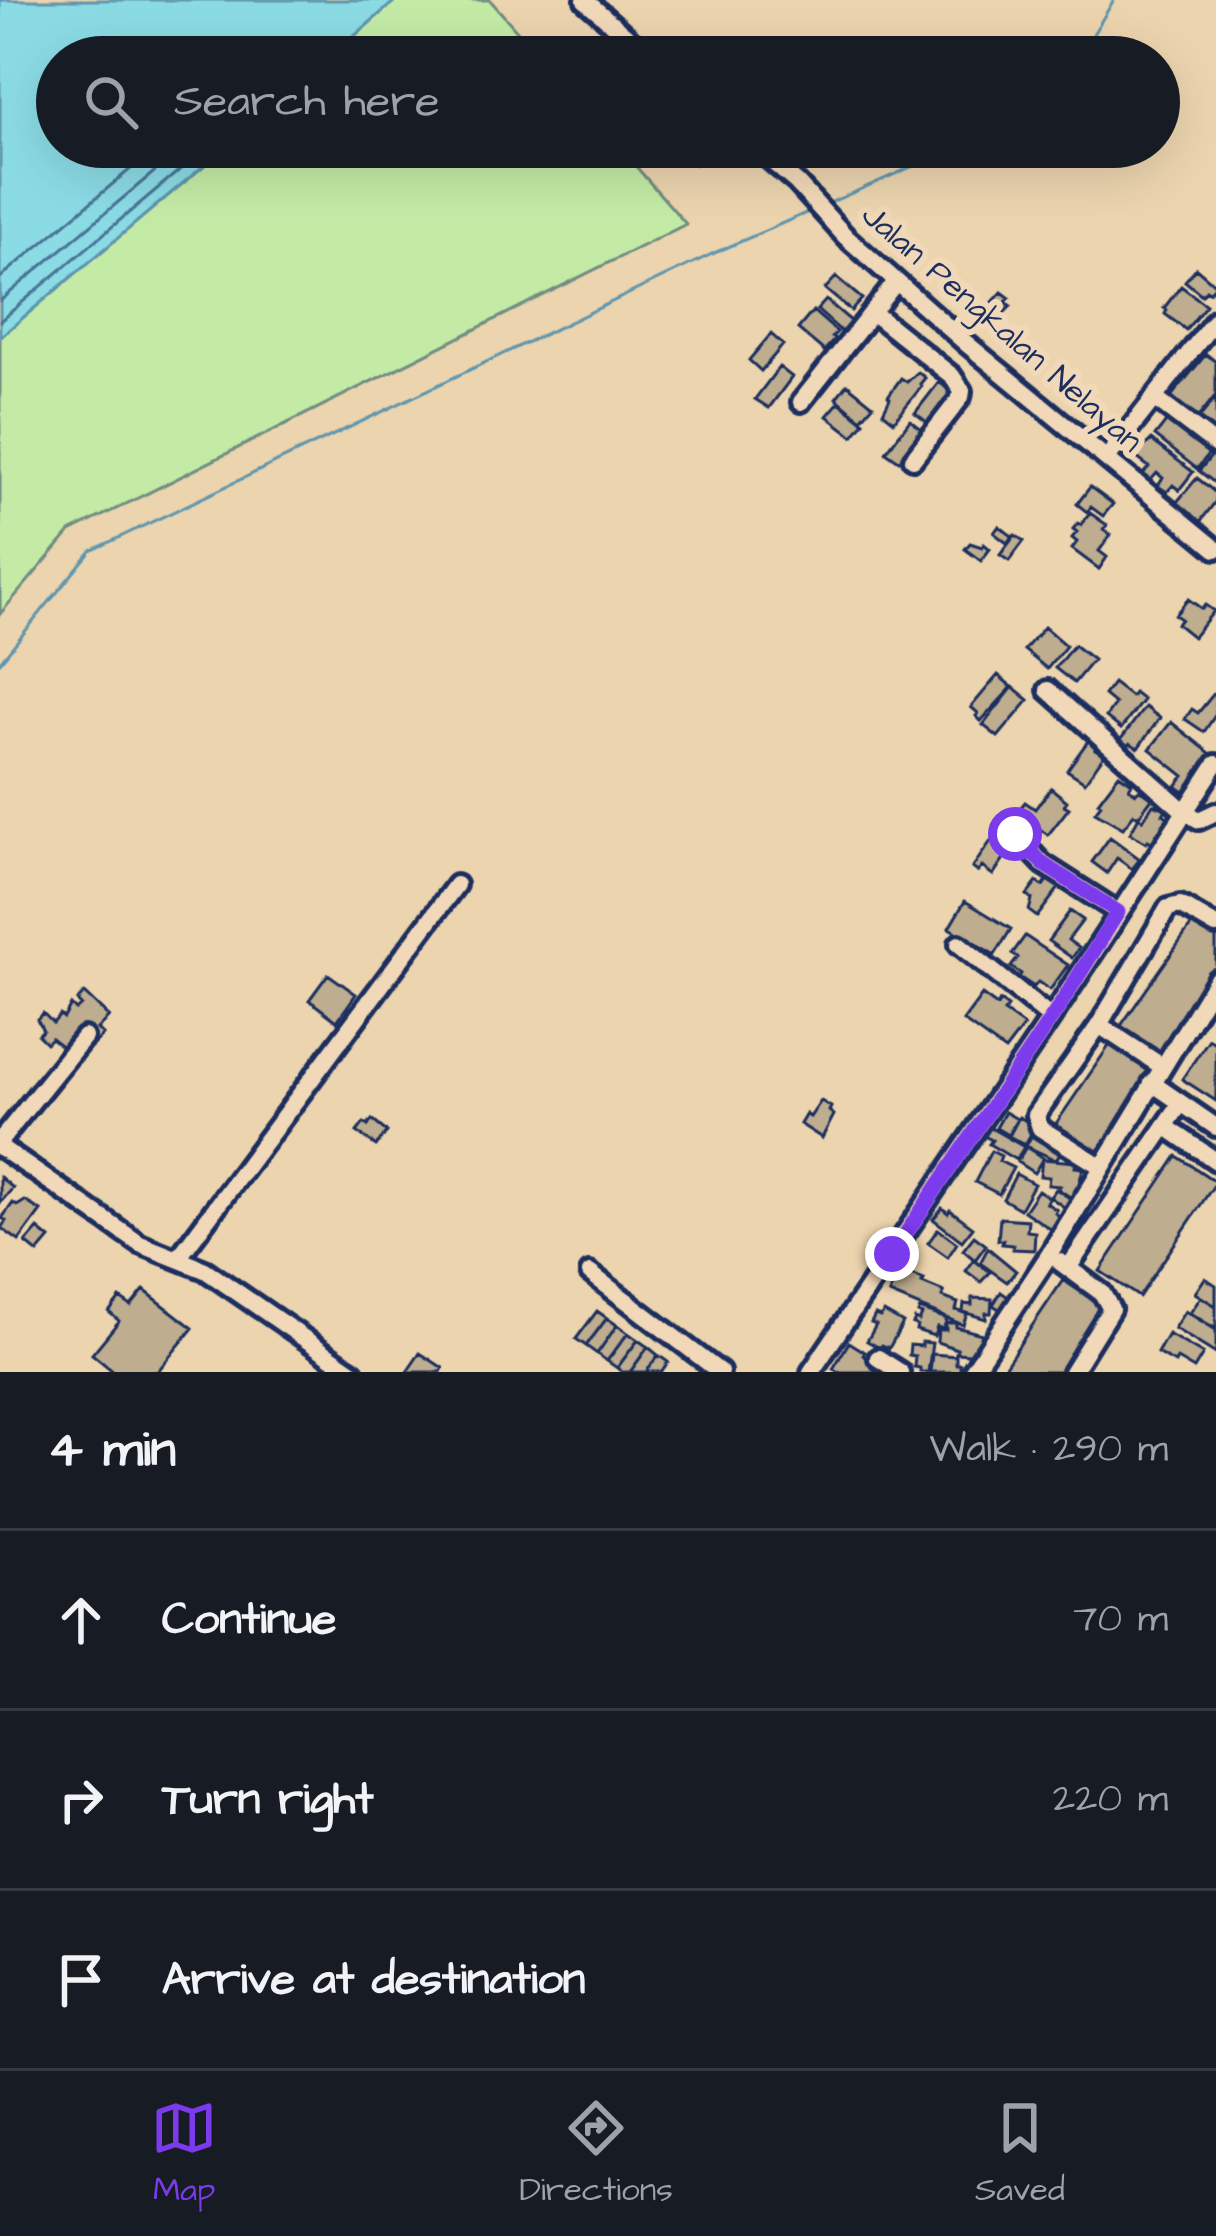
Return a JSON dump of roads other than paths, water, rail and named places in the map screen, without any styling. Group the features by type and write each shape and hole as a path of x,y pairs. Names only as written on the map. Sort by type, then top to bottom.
{"street":[{"path":"585,0 626,36"},
{"name":"Jalan Pengkalan Nelayan","path":"780,168 846,237 967,344 1216,549"},
{"path":"801,402 896,282"},
{"path":"872,312 952,376 962,391 913,459"},
{"path":"1107,458 1216,319"},
{"path":"1154,398 1216,445"},
{"path":"1048,690 1184,812 1199,820 1216,812"},
{"path":"811,1372 1216,764"},
{"path":"1015,834 1043,864 1118,912"},
{"path":"178,1257 456,885"},
{"path":"1102,1167 1040,1127 1036,1120 1041,1107 1099,1025 1170,907 1180,905 1216,926"},
{"path":"959,944 1051,1018"},
{"path":"972,1372 1216,980"},
{"path":"1099,1025 1158,1075 1181,1103 1216,1127"},
{"path":"84,1037 0,1144 140,1244 205,1270 353,1372"},
{"path":"1068,1268 1181,1103"},
{"path":"1165,1126 1216,1161"},
{"path":"1049,1255 1102,1293 1111,1309 1072,1372"},
{"path":"590,1273 720,1372"},
{"path":"878,1358 900,1372"}],"water":[{"path":"0,0 396,0 354,36 36,36 36,168 201,168 0,337"}],"waterway":[{"path":"1092,36 1114,0"},
{"path":"827,204 909,168"},
{"path":"0,662 91,551 813,210"}]}
